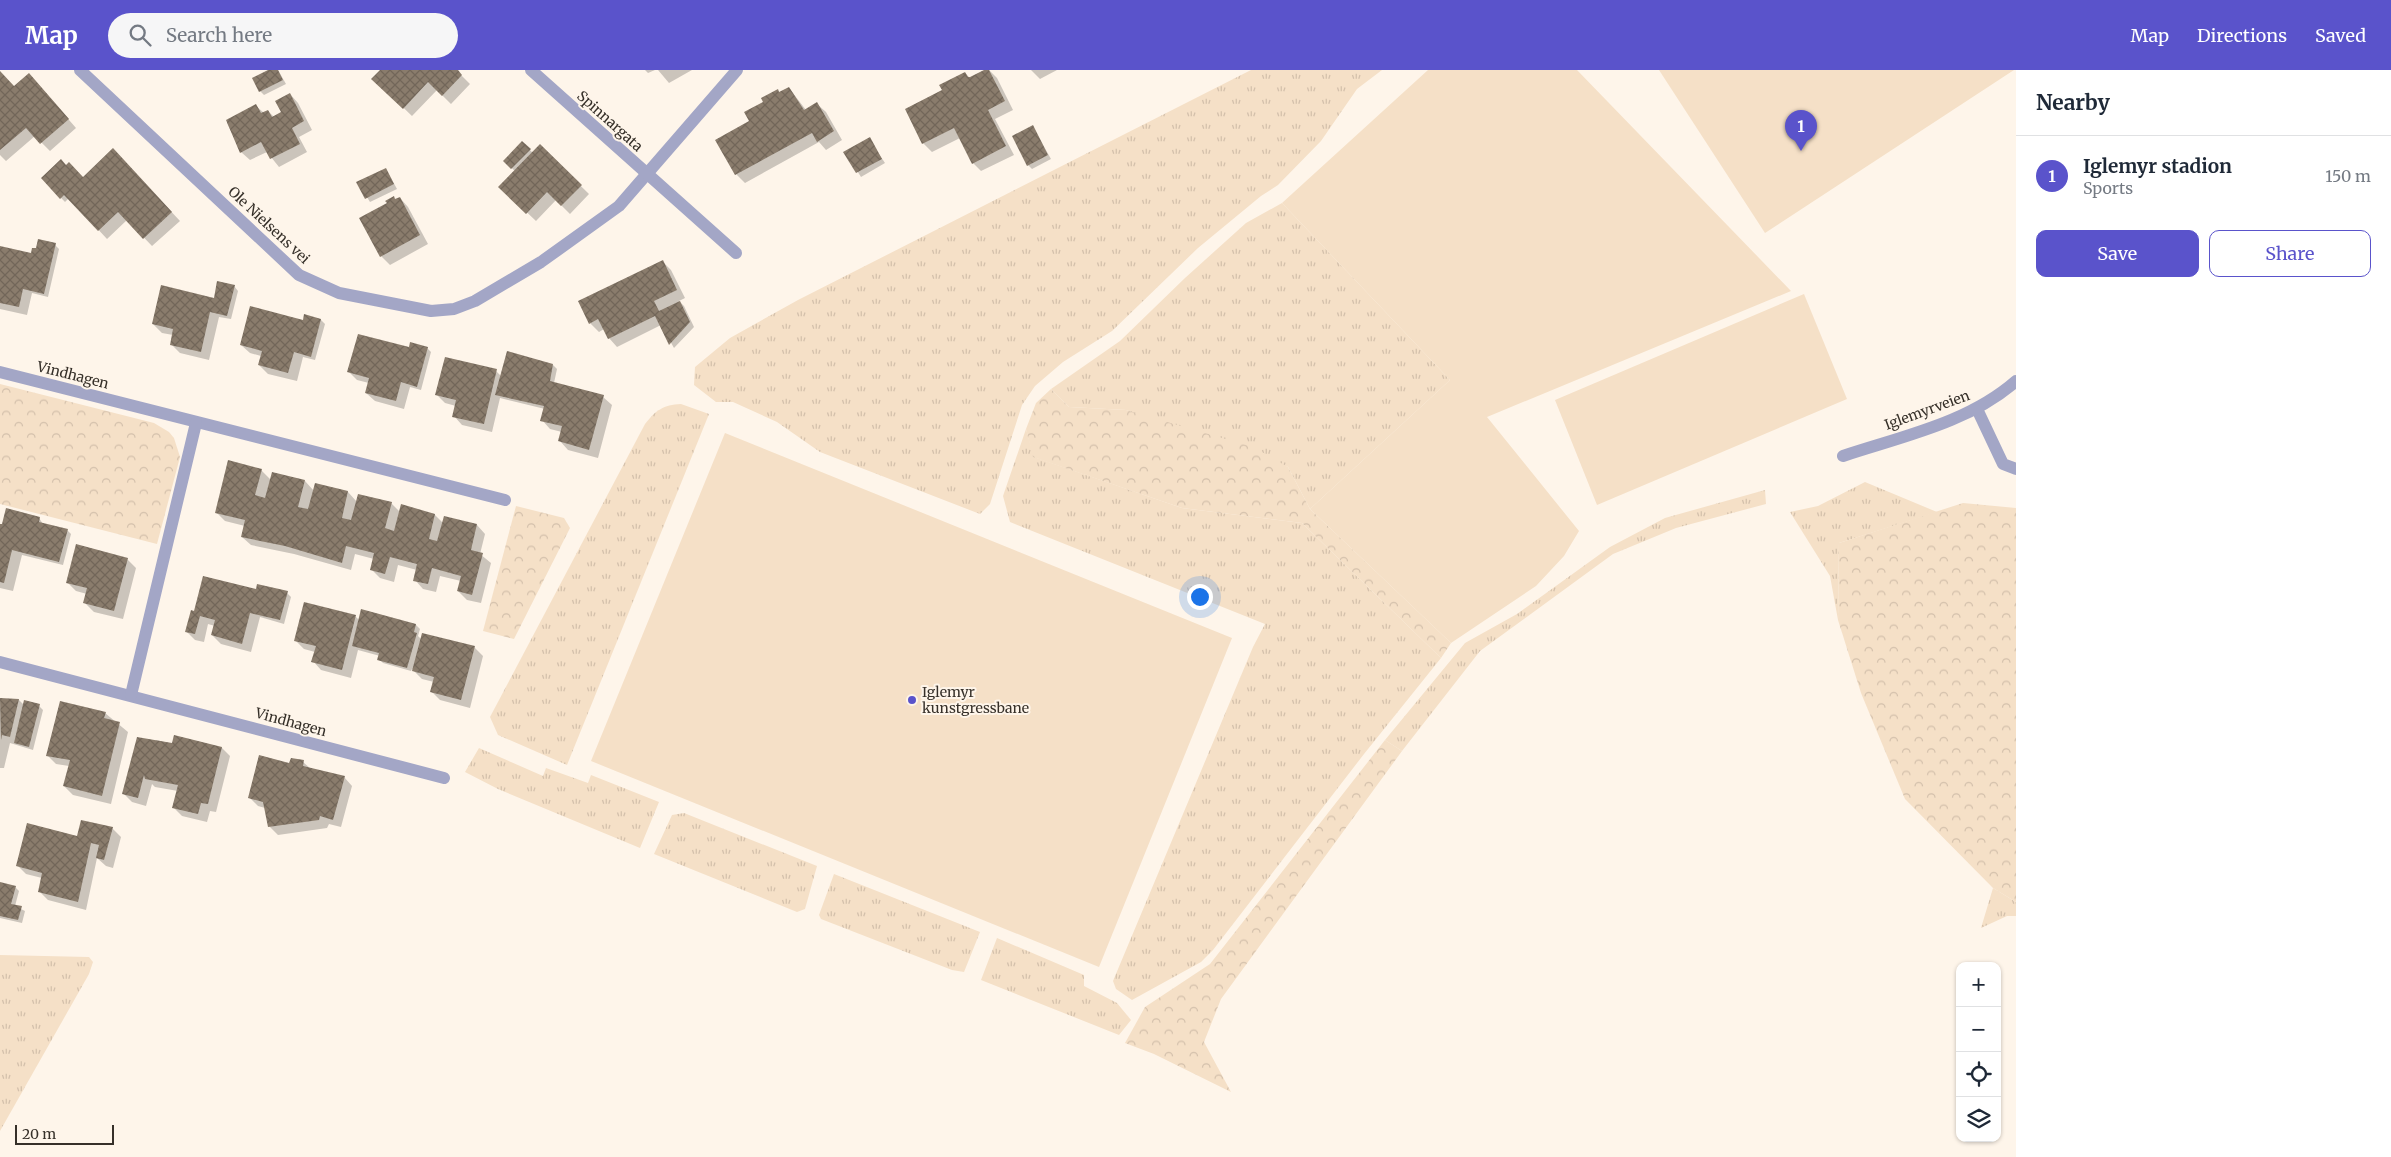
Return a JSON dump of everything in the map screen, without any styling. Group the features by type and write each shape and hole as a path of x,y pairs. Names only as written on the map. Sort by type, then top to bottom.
{"street":[{"name":"Ole Nielsens vei","path":"80,70 299,275 339,293 431,311 454,308 475,301 541,262 619,206 648,175"},
{"name":"Spinnargata","path":"531,70 736,253"},
{"path":"648,175 737,70"},
{"name":"Vindhagen","path":"0,372 505,500"},
{"name":"Iglemyrveien","path":"1843,456 1956,419 1977,409 2002,393 2016,381"},
{"path":"1977,409 2004,464 2016,469"},
{"path":"131,695 196,423"},
{"name":"Vindhagen","path":"0,662 444,778"}],"green space":[{"path":"1251,70 1382,70 1357,89 1321,141 1278,185 1261,196 1198,248 1112,331 1063,362 1035,386 1022,405 990,504 980,514 820,452 777,422 733,402 716,402 694,385 695,367 730,338 798,300"},
{"path":"1428,70 1577,70 1791,291 1487,417 1579,531 1564,556 1536,586 1451,643 1310,509 1450,380 1282,203"},
{"path":"1659,70 2014,70 1765,233"},
{"path":"1282,203 1450,380 1310,509 1288,467 1126,410 1069,407 1051,389 1120,341 1185,278 1246,223"},
{"path":"1804,294 1847,399 1597,505 1555,400"},
{"path":"0,384 154,423 169,432 174,438 180,457 157,544 0,504"},
{"path":"1051,389 1069,407 1126,410 1253,447 1288,467 1310,509 1451,643 1441,658 1302,523 1182,508 1033,457 1026,429 1036,403"},
{"path":"681,404 709,414 567,765 498,735 490,717 645,424 660,409"},
{"path":"1026,429 1034,457 1182,508 1302,523 1441,658 1364,754 1213,950 1201,962 1132,1000 1116,989 1113,981 1253,647 1265,624 1010,522 1003,496"},
{"name":"Iglemyr kunstgressbane","path":"725,433 1232,638 1099,967 591,761"},
{"path":"1865,482 1937,512 1839,543 1838,620 1830,576 1790,512 1818,506"},
{"path":"1765,490 1766,504 1676,528 1613,554 1480,651 1402,751 1385,740 1465,643 1517,614 1610,547 1665,518"},
{"path":"1963,503 2016,508 2016,902 1993,888 1905,799 1861,693 1838,620 1839,543"},
{"path":"516,506 564,518 570,528 514,639 483,631"},
{"path":"1385,740 1402,751 1221,999 1204,1042 1231,1092 1154,1054 1125,1043 1145,1007 1210,964"},
{"path":"479,748 543,776 546,768 588,783 591,775 659,802 640,848 498,789 465,772"},
{"path":"684,813 817,866 805,909 797,912 654,854 672,815"},
{"path":"834,874 980,932 964,972 952,970 821,919 819,915"},
{"path":"1993,888 2016,902 2016,916 2007,916 1981,928"},
{"path":"997,938 1084,975 1084,986 1117,1003 1131,1020 1119,1035 981,980"},
{"path":"0,955 89,957 93,962 89,974 0,1131"}],"building":[{"path":"268,70 278,70 283,80 259,92 252,78"},
{"path":"380,70 458,70 462,75 442,96 428,82 403,109 371,79"},
{"path":"984,70 989,70 1005,101 988,110 1006,146 972,164 954,128 922,144 905,109 942,90 939,85 965,72 970,77"},
{"path":"0,71 14,86 29,73 69,119 40,144 26,128 0,150"},
{"path":"789,87 804,110 817,102 834,131 817,142 812,133 735,175 715,140 749,121 744,112 763,102 761,98 778,89 779,92"},
{"path":"290,93 304,121 292,128 300,144 270,159 261,142 240,153 226,120 256,104 261,113 268,110 272,117 281,112 275,101"},
{"path":"1033,125 1048,155 1027,166 1012,136"},
{"path":"870,137 882,159 856,173 843,152"},
{"path":"522,141 531,149 511,169 503,161"},
{"path":"540,144 582,185 561,206 547,192 526,214 498,187"},
{"path":"113,148 172,212 143,239 118,212 98,231 64,195 60,199 41,178 61,159 66,165 69,162 83,177"},
{"path":"386,168 394,184 365,199 356,182"},
{"path":"394,196 395,199 400,197 420,235 380,257 359,218 387,203 385,201"},
{"path":"38,239 56,243 44,294 23,289 19,307 0,303 0,246 31,253 32,248 36,248"},
{"path":"663,260 677,290 654,301 659,311 680,301 690,322 669,345 655,316 608,339 598,319 589,324 578,301"},
{"path":"217,281 235,285 227,316 210,312 201,352 170,345 173,329 152,324 161,285 214,298"},
{"path":"250,306 303,320 304,314 321,319 311,357 294,352 288,373 258,365 262,351 240,345"},
{"path":"358,334 409,347 410,342 428,347 417,387 401,382 396,401 365,393 369,378 347,372"},
{"path":"507,351 553,364 550,381 604,395 589,450 558,441 562,426 540,421 544,406 495,395"},
{"path":"445,357 497,369 484,424 452,417 456,400 435,395"},
{"path":"228,460 262,469 255,495 265,498 272,472 305,480 298,507 308,509 315,483 348,491 342,518 351,520 358,494 392,502 385,528 394,531 401,504 435,514 429,539 437,541 444,516 477,524 471,550 483,553 472,595 457,591 461,576 432,568 428,584 413,581 417,564 390,557 385,574 370,570 374,553 346,546 342,563 285,546 241,537 245,520 215,513"},
{"path":"6,508 40,517 39,522 68,529 59,562 12,550 4,583 0,582 0,524 2,524"},
{"path":"76,544 128,558 114,611 83,603 87,588 66,583"},
{"path":"203,576 256,589 257,584 288,591 280,620 250,613 242,644 211,635 215,620 200,616 195,634 185,632 191,610 194,611"},
{"path":"304,602 356,615 342,670 311,662 316,646 294,641"},
{"path":"361,609 416,624 414,632 417,633 407,668 377,660 379,653 352,646"},
{"path":"422,633 475,646 461,700 430,692 434,677 412,671"},
{"path":"0,698 19,699 10,737 2,735 1,740"},
{"path":"24,700 40,704 29,747 14,743"},
{"path":"60,701 106,712 104,718 120,722 102,796 63,786 70,760 46,756"},
{"path":"174,735 222,747 208,804 201,803 198,814 172,808 178,785 145,779 144,775 138,798 122,794 137,737 172,743"},
{"path":"259,755 289,763 291,758 304,760 303,766 345,776 333,820 320,816 319,820 268,827 263,802 248,798"},
{"path":"81,820 113,827 104,860 96,858 99,845 91,843 78,902 38,892 42,873 16,866 27,823 77,836"},
{"path":"0,882 16,886 11,904 22,906 18,920 0,916"}],"place":[{"name":"Iglemyr stadion","path":"1801,151"},
{"name":"Iglemyr kunstgressbane","path":"912,700"}]}
